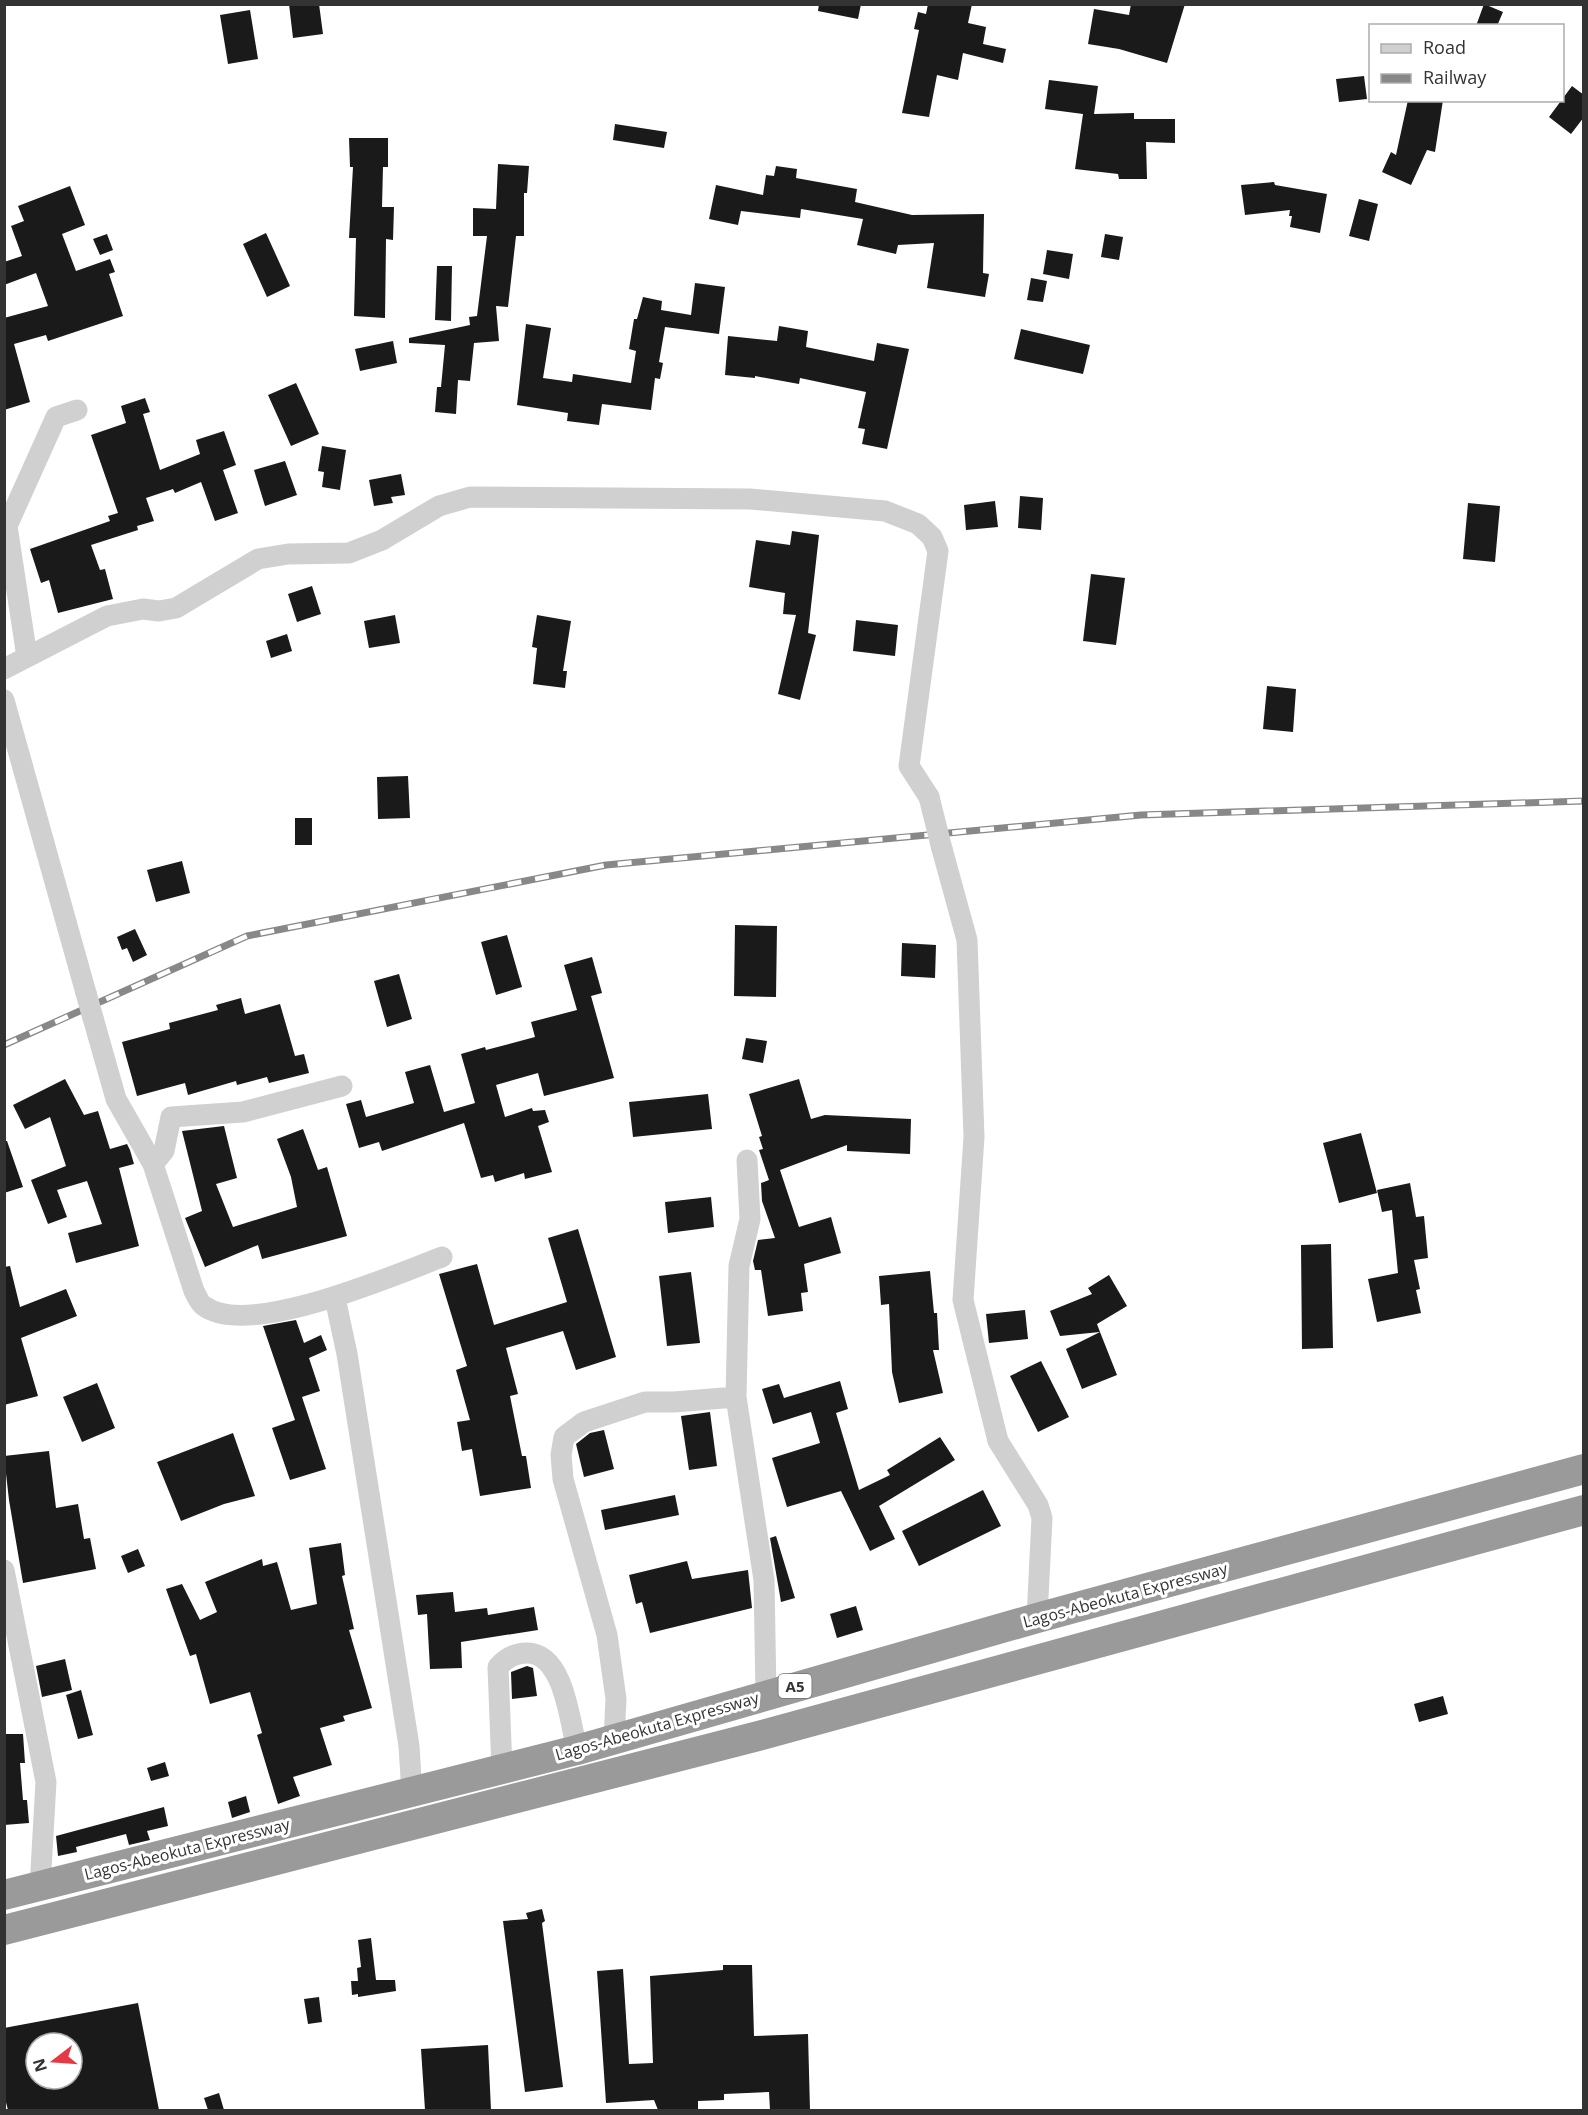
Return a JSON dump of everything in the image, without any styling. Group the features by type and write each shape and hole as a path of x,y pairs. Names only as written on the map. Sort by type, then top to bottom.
{"highway":[{"name":"Lagos-Abeokuta Expressway","path":"4,1895 412,1794 577,1750 1037,1618 1584,1469"},
{"name":"Lagos-Abeokuta Expressway","path":"4,1930 762,1735 1584,1510"}],"street":[{"path":"27,657 6,525 56,417 77,410"},
{"path":"4,669 107,616 142,609 159,611 176,608 258,559 288,554 349,553 381,540 439,506 470,497 750,499 885,511 918,524 932,537 938,551 909,766 929,796 967,940 974,1137 963,1300 998,1442 1038,1505 1042,1518 1037,1618"},
{"path":"4,700 116,1100 153,1164 194,1291 202,1305 216,1312 252,1316 335,1298 442,1257"},
{"path":"153,1164 164,1151 171,1117 243,1112 342,1086"},
{"path":"747,1160 750,1219 740,1266 736,1397 764,1580 766,1694"},
{"path":"335,1298 347,1354 409,1746 412,1794"},
{"path":"614,1740 616,1699 607,1635 563,1479 561,1455 564,1437 584,1422 645,1402 736,1397"},
{"path":"4,1570 46,1782 40,1887"},
{"path":"502,1770 498,1667 505,1660 521,1653 534,1653 546,1658 556,1670 577,1750"}],"building":[{"path":"289,4 319,4 323,34 293,38"},
{"path":"819,4 861,4 858,19 818,11"},
{"path":"928,4 972,4 968,23 986,27 983,44 1006,49 1003,63 963,53 958,80 937,75 929,117 902,113 919,30 914,29 918,12 926,14"},
{"path":"1131,4 1185,4 1167,63 1119,49 1088,44 1094,9 1129,15"},
{"path":"1484,4 1503,12 1498,24 1477,24"},
{"path":"250,10 258,59 228,64 220,15"},
{"path":"1364,76 1367,99 1339,102 1336,79"},
{"path":"1049,80 1098,86 1094,114 1134,113 1134,119 1175,119 1175,143 1146,142 1147,179 1119,179 1118,174 1075,169 1083,114 1045,109"},
{"path":"1572,86 1584,95 1584,117 1571,134 1549,117 1560,102 1564,102 1564,97"},
{"path":"1408,102 1443,102 1435,152 1427,150 1411,185 1382,172 1391,152 1396,155"},
{"path":"615,124 667,132 664,148 613,140"},
{"path":"349,138 388,138 388,167 383,167 382,207 394,207 393,240 386,239 385,318 354,316 356,238 349,238 353,167 350,167"},
{"path":"498,164 529,166 527,193 524,193 524,236 516,236 508,307 496,306 499,341 474,343 470,381 458,380 456,414 435,412 437,387 441,387 445,345 409,343 409,338 470,325 469,317 477,316 487,236 473,236 473,208 496,209"},
{"path":"776,166 797,169 796,178 857,189 855,202 912,215 984,214 983,273 989,274 985,297 927,288 934,243 898,245 896,254 857,245 863,219 801,209 800,218 741,211 738,225 709,219 716,185 763,195 766,175 774,176"},
{"path":"1274,182 1275,185 1327,194 1320,233 1290,227 1292,216 1289,216 1290,210 1245,215 1241,185"},
{"path":"70,186 85,225 62,234 76,271 110,259 115,272 109,274 123,316 48,341 46,335 14,344 30,402 4,410 4,318 48,306 36,273 4,285 4,262 22,256 11,226 24,221 18,206"},
{"path":"1359,199 1378,204 1369,241 1349,236"},
{"path":"266,233 290,286 267,297 243,244"},
{"path":"107,234 113,250 100,255 93,239"},
{"path":"1105,234 1123,237 1119,260 1101,257"},
{"path":"1047,250 1073,254 1069,279 1043,274"},
{"path":"437,266 452,266 451,321 435,320"},
{"path":"1031,278 1047,281 1043,302 1027,300"},
{"path":"695,283 725,287 719,334 665,327 659,362 663,363 660,379 655,378 651,410 602,404 599,425 567,421 568,413 517,405 526,324 551,328 543,378 572,382 573,374 631,383 636,351 629,349 634,319 637,319 643,297 662,301 661,310 691,315"},
{"path":"779,326 808,331 806,347 874,361 877,343 909,349 887,449 862,444 865,429 858,428 866,392 800,378 799,384 755,376 755,378 725,375 728,336 777,341"},
{"path":"1021,329 1090,345 1083,374 1014,359"},
{"path":"393,341 397,363 360,371 355,349"},
{"path":"296,383 319,434 291,446 268,395"},
{"path":"145,398 150,412 143,414 160,470 200,454 196,440 224,431 236,465 223,470 238,513 215,521 201,482 175,493 173,489 146,498 154,521 137,526 138,530 91,545 100,570 105,569 113,599 58,613 49,580 41,583 30,549 110,521 108,516 118,513 91,435 126,423 121,406"},
{"path":"322,446 346,450 340,490 322,487 324,472 318,471"},
{"path":"285,461 297,495 265,506 254,470"},
{"path":"401,474 405,495 391,497 393,503 374,506 369,480"},
{"path":"1020,496 1043,498 1041,530 1018,528"},
{"path":"995,501 998,527 966,530 964,505"},
{"path":"1468,503 1500,506 1495,562 1463,559"},
{"path":"792,531 819,535 808,633 816,635 800,700 778,694 796,615 783,614 785,593 749,587 756,540 790,545"},
{"path":"1091,574 1125,578 1116,645 1083,641"},
{"path":"312,586 321,614 297,622 288,594"},
{"path":"395,615 400,643 369,648 364,621"},
{"path":"537,615 571,621 563,671 567,671 565,688 533,684 537,648 532,647"},
{"path":"856,620 898,625 895,656 853,651"},
{"path":"287,634 292,651 271,658 266,641"},
{"path":"1267,686 1296,689 1293,732 1263,729"},
{"path":"408,776 410,818 378,819 377,777"},
{"path":"295,818 312,818 312,845 295,845"},
{"path":"182,861 190,893 156,902 147,870"},
{"path":"735,925 777,926 776,997 734,996"},
{"path":"135,929 147,955 133,962 127,948 122,950 117,937"},
{"path":"507,935 522,987 496,995 481,942"},
{"path":"902,943 936,945 935,978 901,976"},
{"path":"592,957 602,993 591,996 614,1078 544,1096 538,1073 496,1085 505,1117 532,1108 533,1111 545,1110 549,1122 538,1126 552,1172 525,1179 524,1173 495,1182 493,1175 481,1178 464,1123 382,1151 379,1142 359,1148 346,1104 361,1100 366,1117 414,1103 405,1072 430,1065 444,1112 475,1103 461,1054 535,1037 531,1022 577,1010 564,965"},
{"path":"399,974 412,1019 387,1027 374,981"},
{"path":"241,998 245,1014 280,1004 295,1056 304,1054 309,1073 269,1083 267,1077 237,1085 236,1081 188,1095 185,1083 137,1096 122,1042 170,1029 169,1023 218,1010 216,1005"},
{"path":"746,1038 767,1041 763,1063 742,1059"},
{"path":"65,1079 84,1115 98,1111 110,1149 127,1144 130,1150 134,1164 119,1168 139,1246 76,1263 68,1233 102,1224 87,1181 57,1190 67,1217 48,1224 31,1180 66,1166 50,1117 25,1129 13,1105"},
{"path":"799,1079 811,1119 825,1115 911,1119 910,1154 847,1151 847,1145 780,1170 799,1227 831,1217 841,1253 804,1264 808,1292 801,1293 803,1311 768,1316 761,1270 755,1270 753,1261 758,1240 775,1238 762,1201 761,1183 769,1180 759,1150 763,1149 759,1137 762,1136 749,1094"},
{"path":"708,1094 712,1129 633,1137 629,1102"},
{"path":"224,1126 237,1178 216,1184 233,1227 297,1207 291,1177 277,1139 303,1129 318,1170 327,1167 347,1236 262,1259 258,1245 205,1267 185,1218 202,1211 182,1131"},
{"path":"1361,1133 1377,1193 1339,1203 1323,1143"},
{"path":"4,1141 7,1141 23,1187 4,1193"},
{"path":"1410,1183 1416,1217 1424,1216 1428,1258 1414,1260 1420,1289 1416,1290 1421,1313 1377,1322 1368,1279 1398,1273 1392,1210 1382,1212 1377,1190"},
{"path":"711,1197 714,1227 668,1233 665,1202"},
{"path":"578,1229 616,1357 576,1370 563,1331 506,1348 518,1394 510,1396 522,1456 526,1456 531,1488 480,1496 472,1449 462,1451 457,1422 470,1420 456,1370 467,1366 439,1274 477,1264 494,1325 567,1302 548,1238"},
{"path":"1331,1244 1333,1348 1302,1349 1301,1245"},
{"path":"10,1266 20,1307 66,1289 77,1316 21,1338 38,1396 4,1405 4,1267"},
{"path":"930,1271 934,1313 937,1313 939,1350 933,1350 943,1393 899,1403 892,1372 889,1304 881,1305 879,1276"},
{"path":"691,1272 700,1343 667,1346 659,1276"},
{"path":"1109,1275 1127,1306 1097,1324 1100,1332 1060,1336 1050,1311 1092,1294 1088,1288"},
{"path":"1025,1310 1028,1339 989,1343 986,1314"},
{"path":"296,1320 304,1343 321,1335 327,1350 309,1358 320,1391 302,1397 326,1469 290,1480 272,1428 295,1420 263,1326"},
{"path":"1100,1332 1117,1375 1082,1389 1066,1349"},
{"path":"1041,1361 1069,1417 1038,1432 1010,1376"},
{"path":"840,1381 848,1409 836,1413 859,1490 890,1475 887,1470 940,1437 955,1460 879,1506 895,1539 870,1551 841,1491 787,1507 772,1458 820,1443 811,1412 773,1424 762,1389 779,1384 784,1398"},
{"path":"97,1383 115,1428 82,1442 63,1397"},
{"path":"710,1412 717,1466 689,1470 681,1416"},
{"path":"604,1430 614,1469 584,1477 576,1444 590,1433"},
{"path":"233,1433 255,1496 224,1504 181,1521 157,1462"},
{"path":"49,1451 56,1508 78,1504 84,1539 90,1538 96,1569 23,1583 4,1456"},
{"path":"983,1490 1001,1526 919,1566 902,1531"},
{"path":"675,1495 679,1515 605,1530 601,1510"},
{"path":"776,1536 795,1598 781,1602 770,1538"},
{"path":"341,1543 345,1575 342,1576 354,1629 349,1630 372,1708 343,1716 345,1721 320,1728 332,1765 293,1777 300,1796 278,1804 257,1735 262,1733 250,1692 210,1704 196,1654 190,1656 166,1589 182,1584 200,1620 217,1612 205,1582 262,1559 263,1566 277,1562 291,1610 317,1604 309,1548"},
{"path":"138,1549 145,1566 128,1573 121,1556"},
{"path":"687,1561 692,1579 748,1570 752,1608 650,1633 642,1602 636,1604 629,1575"},
{"path":"453,1592 455,1612 487,1608 488,1615 534,1607 538,1630 461,1642 462,1668 430,1669 427,1614 418,1615 416,1595"},
{"path":"856,1606 863,1630 837,1638 830,1614"},
{"path":"65,1659 72,1690 42,1697 36,1666"},
{"path":"527,1666 533,1668 537,1696 512,1699 511,1672"},
{"path":"81,1690 93,1735 78,1739 66,1695"},
{"path":"1443,1696 1448,1714 1419,1722 1414,1704"},
{"path":"4,1734 23,1734 25,1763 20,1763 23,1800 27,1800 29,1823 4,1825"},
{"path":"165,1762 169,1776 151,1781 147,1768"},
{"path":"246,1796 250,1812 232,1818 228,1802"},
{"path":"164,1807 168,1826 147,1831 150,1840 129,1845 126,1834 76,1847 77,1852 58,1856 56,1836"},
{"path":"542,1909 563,2087 525,2092 503,1921 528,1919 526,1913"},
{"path":"371,1938 376,1980 395,1980 396,1991 358,1997 358,1994 352,1995 351,1981 358,1981 357,1968 361,1967 358,1940"},
{"path":"723,1965 752,1965 754,2036 808,2034 810,2110 770,2110 769,2092 724,2094 724,2100 698,2101 698,2110 658,2110 654,2100 606,2103 597,1971 623,1969 629,2064 653,2063 650,1976 723,1970"},
{"path":"319,1997 322,2022 308,2024 304,1999"},
{"path":"138,2003 159,2110 8,2110 4,2095 4,2028"},
{"path":"488,2045 491,2110 425,2110 421,2049"},
{"path":"219,2093 224,2110 208,2110 204,2098"}],"railway":[{"path":"4,1045 247,936 606,865 1141,815 1584,801"}]}
